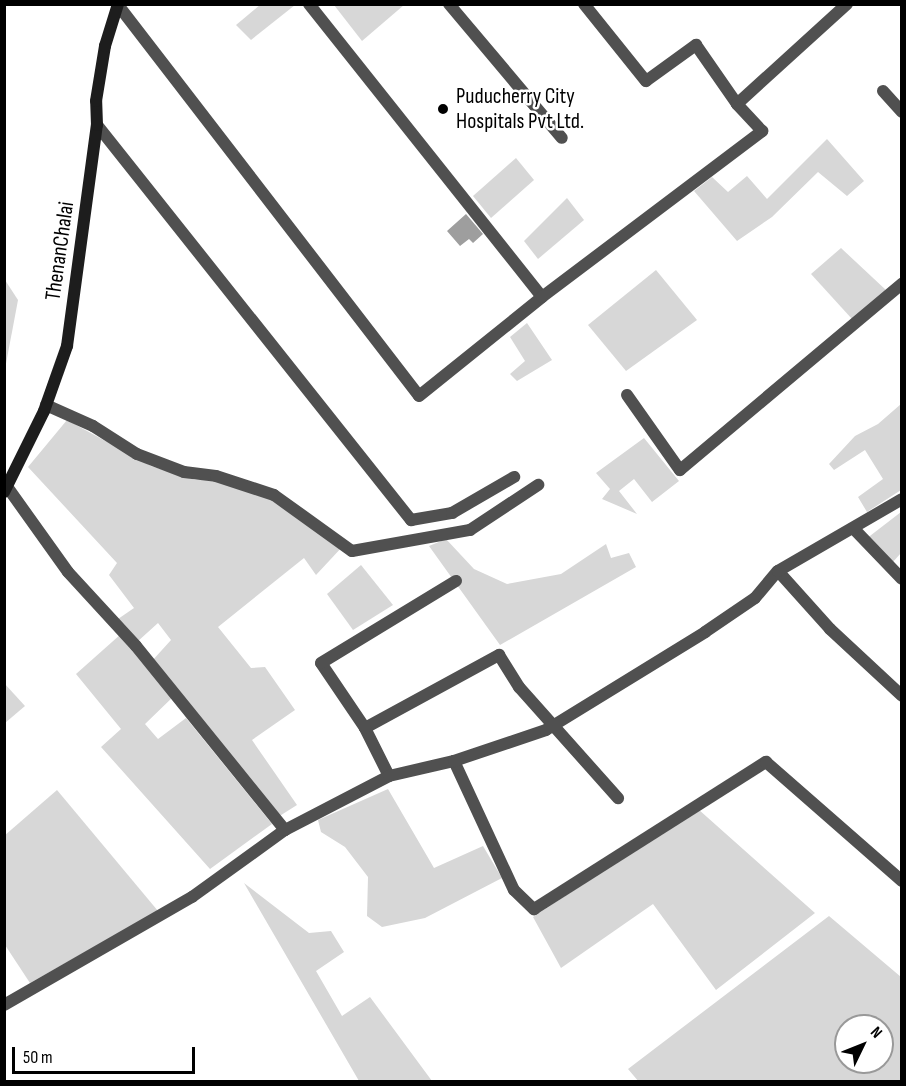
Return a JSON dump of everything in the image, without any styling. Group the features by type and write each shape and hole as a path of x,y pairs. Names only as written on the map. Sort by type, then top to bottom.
{"street":[{"path":"309,4 542,297"},
{"path":"448,4 561,138"},
{"path":"118,5 419,396 542,297 762,131 737,104 696,45 646,81 584,4"},
{"path":"737,104 847,4"},
{"name":"ThenanChalai","path":"6,490 46,405 67,346 98,125 98,90 118,5"},
{"path":"883,91 902,112"},
{"path":"98,125 411,520 452,513 514,477"},
{"path":"627,395 680,470 902,284"},
{"path":"46,405 93,426 137,454 184,472 216,476 274,495 352,551 470,530 538,485"},
{"path":"6,490 68,572 136,646 285,830"},
{"path":"4,1005 192,897 285,830 390,776 454,761 555,724 705,632 755,597 778,571 854,529 902,499"},
{"path":"854,529 902,579"},
{"path":"778,571 830,629 902,696"},
{"path":"390,776 365,728 321,663 456,581"},
{"path":"365,728 499,655 519,687 555,724 588,768 618,798"},
{"path":"454,761 514,890 534,909 766,762 902,881"}],"shaded area":[{"path":"261,4 295,5 251,40 236,25"},
{"path":"334,5 404,5 362,41"},
{"path":"827,139 864,181 847,196 818,172 772,217 737,241 694,191 712,177 728,192 747,176 767,199"},
{"path":"516,158 534,180 491,218 473,196"},
{"path":"567,198 584,220 538,259 524,241"},
{"path":"466,214 483,234 473,243 469,239 460,246 447,231"},
{"path":"841,248 887,291 852,319 811,274"},
{"path":"656,270 697,320 626,371 588,325"},
{"path":"5,280 18,300 5,369"},
{"path":"527,323 552,360 517,381 510,374 525,361 510,337"},
{"path":"901,404 901,490 867,512 858,497 883,479 865,450 834,470 829,464 855,436 878,424"},
{"path":"67,420 151,466 195,480 218,480 274,498 343,546 316,575 304,558 218,627 251,668 265,667 295,710 252,740 297,805 278,817 152,661 171,640 158,623 137,642 118,619 134,608 109,575 117,563 28,467"},
{"path":"644,438 679,481 652,502 634,479 619,491 637,514 602,499 610,489 596,473"},
{"path":"901,512 901,553 892,563 866,539"},
{"path":"446,539 474,569 507,584 561,574 606,544 611,558 629,553 636,567 500,645 429,546"},
{"path":"361,565 393,605 353,630 327,594"},
{"path":"121,634 175,695 145,724 158,739 186,718 272,824 210,869 101,747 121,729 76,674"},
{"path":"4,683 25,706 5,723 4,723"},
{"path":"388,789 434,868 483,846 502,878 425,918 382,927 367,916 368,877 345,847 321,832 318,820"},
{"path":"57,790 158,911 30,983 5,945 4,836"},
{"path":"698,809 815,913 716,990 653,904 561,968 533,917"},
{"path":"244,883 309,933 331,931 344,952 316,971 342,1016 370,997 432,1081 359,1081"},
{"path":"829,916 901,977 901,1081 639,1082 628,1069"}],"place":[{"name":"Puducherry City Hospitals Pvt Ltd.","path":"443,109"}]}
